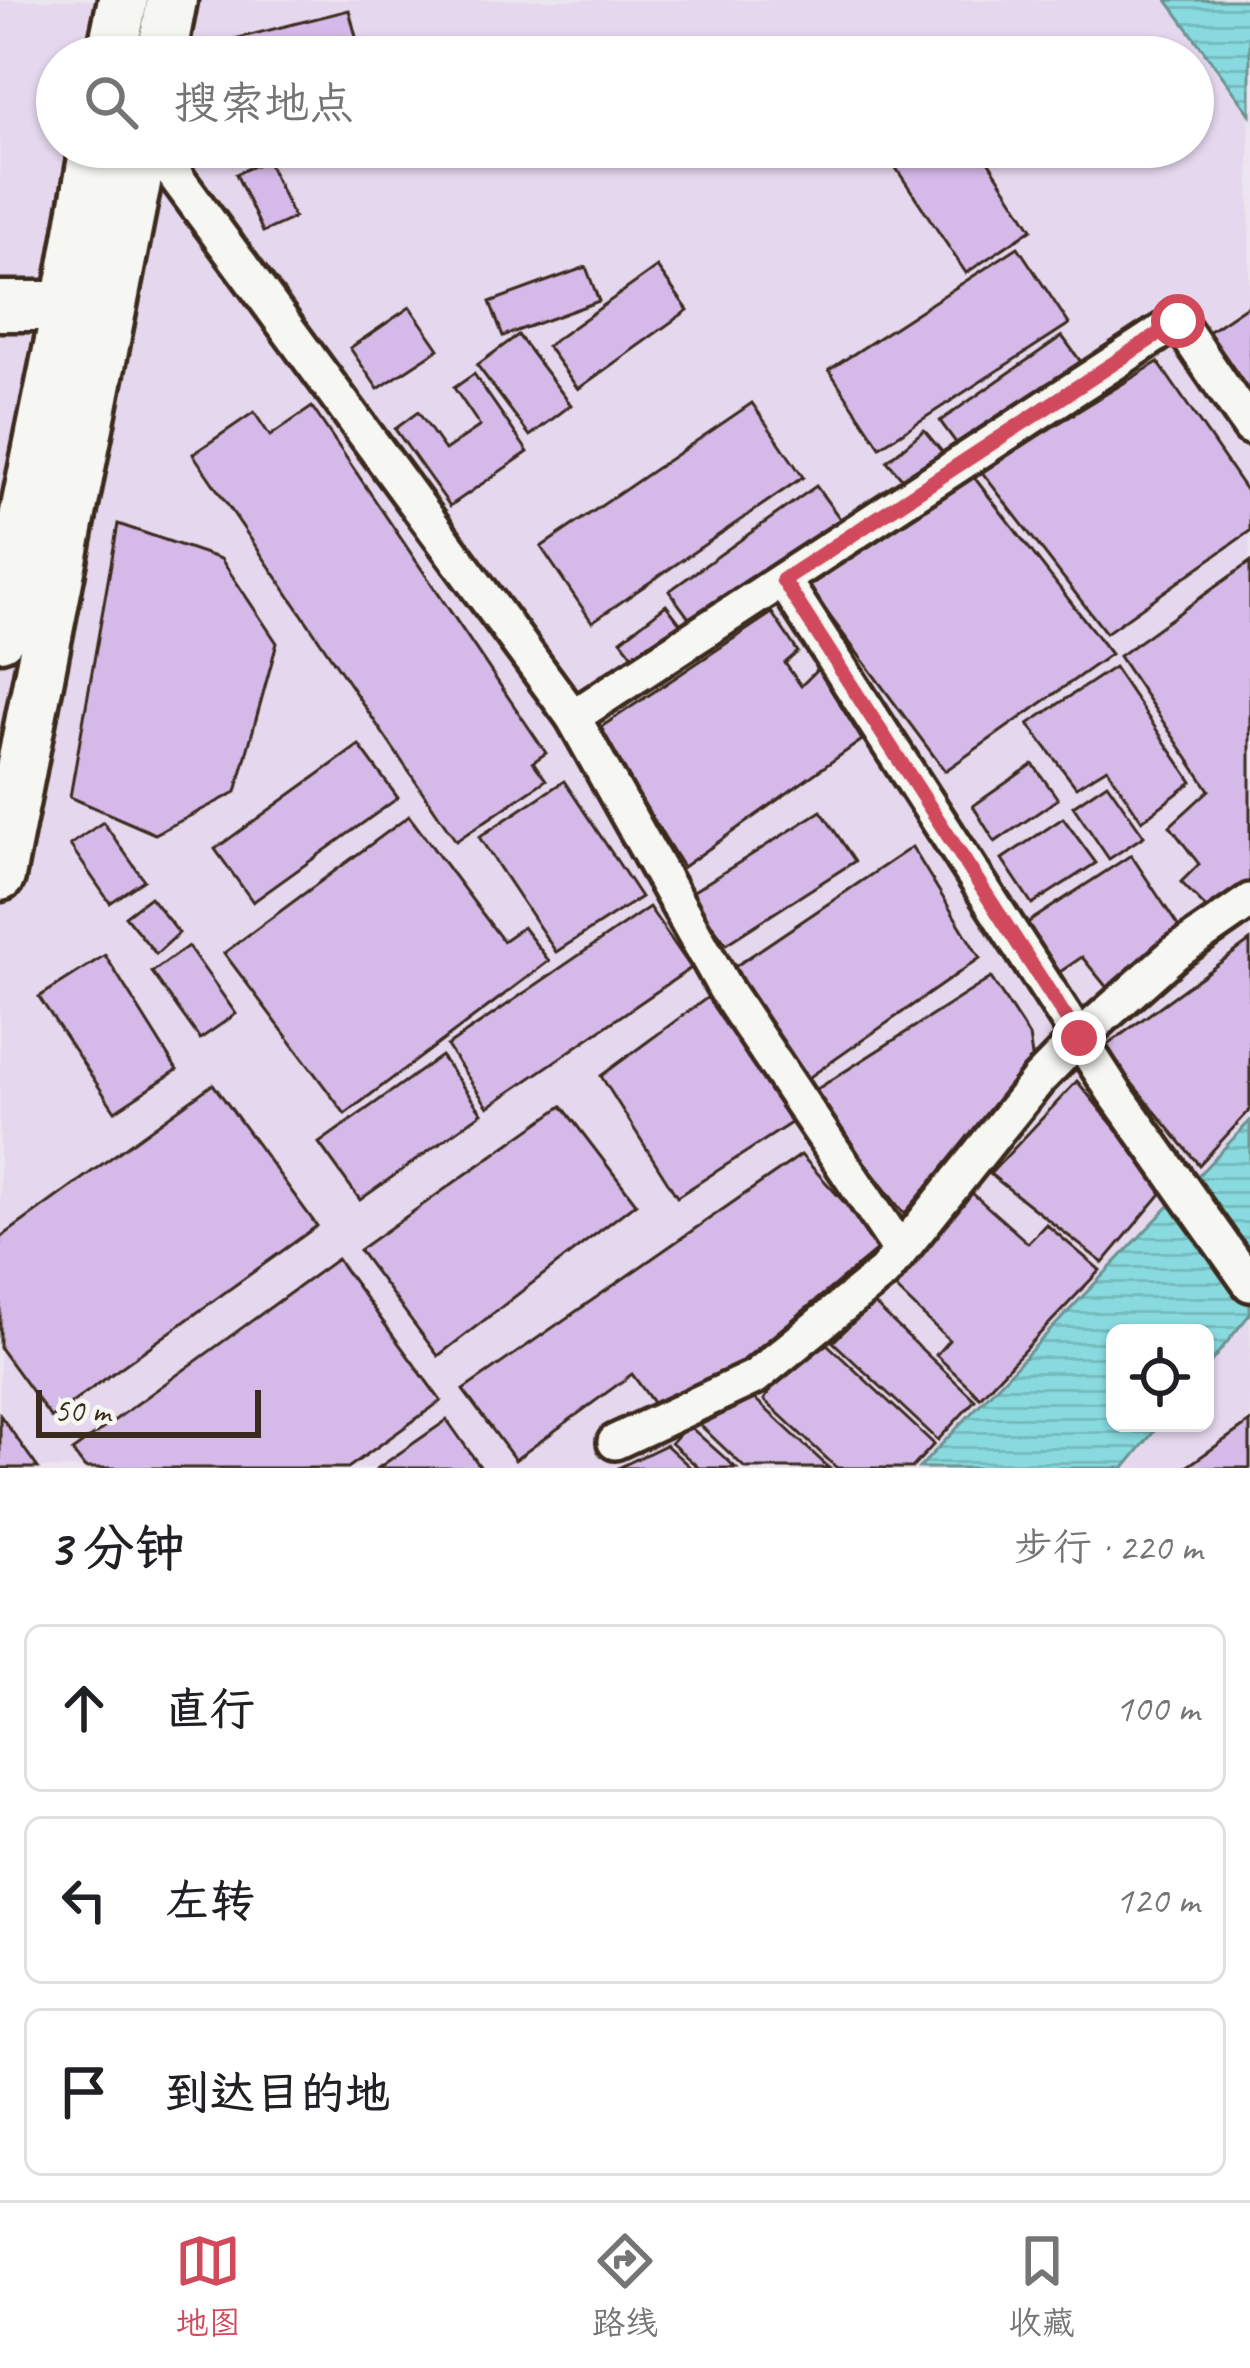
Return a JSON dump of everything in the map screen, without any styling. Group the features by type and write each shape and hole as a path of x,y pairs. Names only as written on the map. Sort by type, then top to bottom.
{"main road":[{"path":"115,36 123,0"},
{"path":"165,36 172,0"},
{"path":"0,636 91,168"},
{"path":"0,876 139,168"},
{"path":"0,306 67,306"}],"street":[{"path":"169,168 573,717 728,992 901,1250"},
{"path":"573,717 1178,321 1250,427"},
{"path":"783,580 1114,1092 1250,1284"},
{"path":"615,1442 755,1377 884,1272 1039,1080 1079,1038 1175,953 1250,901"}],"shaded area":[{"path":"0,0 1249,0 1250,1468 0,1468"}],"water":[{"path":"1167,0 1250,0 1250,114 1214,65 1214,36 1193,36"},
{"path":"1250,1121 1250,1314 1214,1358 1214,1324 1106,1324 1106,1432 1154,1432 1124,1468 919,1468"}],"building":[{"path":"349,10 356,36 246,36"},
{"path":"249,168 271,168 294,218 263,232 236,174"},
{"path":"896,168 993,168 1032,229 966,273"},
{"path":"1018,247 1069,324 880,447 829,370"},
{"path":"586,267 599,301 503,336 490,302"},
{"path":"657,267 688,310 578,389 547,346"},
{"path":"1250,304 1250,415 1198,339"},
{"path":"410,307 439,349 378,389 350,348"},
{"path":"518,335 571,405 530,436 477,365"},
{"path":"1062,336 1081,362 959,447 940,421"},
{"path":"1158,362 1250,496 1250,531 1106,633 981,471"},
{"path":"474,374 528,452 450,506 395,429 418,412 445,450 480,426 454,388"},
{"path":"752,403 803,477 592,622 541,547"},
{"path":"312,407 546,753 533,762 546,780 456,841 193,454 254,412 270,436"},
{"path":"924,430 943,453 906,483 887,461"},
{"path":"970,472 1111,654 945,771 808,587"},
{"path":"816,486 841,520 694,625 669,591"},
{"path":"118,524 221,559 277,643 236,792 155,834 70,797"},
{"path":"1250,562 1250,886 1212,914 1181,882 1199,864 1170,826 1209,790 1119,656"},
{"path":"666,605 683,627 638,662 621,640"},
{"path":"772,613 798,652 785,663 801,686 818,669 862,740 683,867 598,729"},
{"path":"1114,667 1192,782 1142,821 1107,768 1076,787 1028,724"},
{"path":"359,745 398,798 253,902 215,849"},
{"path":"1033,764 1058,799 995,842 973,806"},
{"path":"564,781 641,897 556,952 479,837"},
{"path":"1107,783 1144,836 1109,859 1073,806"},
{"path":"821,811 855,861 726,944 689,894"},
{"path":"409,816 503,941 523,927 549,961 345,1114 224,953"},
{"path":"1063,818 1096,863 1032,904 1002,859"},
{"path":"103,822 144,880 110,903 70,845"},
{"path":"912,847 980,958 807,1079 730,970"},
{"path":"1131,855 1184,935 1113,995 1082,957 1054,976 1021,927"},
{"path":"150,897 179,933 156,954 125,916"},
{"path":"649,907 691,968 488,1107 447,1046"},
{"path":"1250,941 1250,1110 1199,1165 1103,1048"},
{"path":"188,946 236,1014 200,1039 152,972"},
{"path":"105,955 177,1070 115,1111 39,997"},
{"path":"991,978 1029,1036 1033,1064 904,1214 811,1093"},
{"path":"708,997 794,1121 677,1197 601,1076"},
{"path":"441,1056 482,1113 360,1200 319,1143"},
{"path":"1077,1081 1165,1189 1103,1263 990,1174"},
{"path":"213,1084 317,1226 51,1418 0,1348 0,1238"},
{"path":"562,1106 636,1203 438,1356 359,1250"},
{"path":"801,1155 883,1245 734,1368 654,1404 632,1374 515,1460 463,1390"},
{"path":"972,1193 1028,1243 1046,1224 1100,1270 980,1397 936,1355 949,1340 891,1284"},
{"path":"337,1259 441,1401 348,1468 85,1468 72,1451"},
{"path":"873,1303 975,1400 938,1440 833,1342"},
{"path":"827,1344 934,1444 912,1468 837,1468 764,1400 777,1379"},
{"path":"755,1399 829,1468 745,1468 700,1425"},
{"path":"0,1415 38,1468 0,1468"},
{"path":"447,1420 481,1468 378,1468"},
{"path":"1250,1422 1250,1468 1185,1468"},
{"path":"688,1425 736,1468 699,1468 671,1443"},
{"path":"666,1445 691,1468 618,1468"}],"route":[{"path":"1079,1038 783,580 1178,321"}]}
